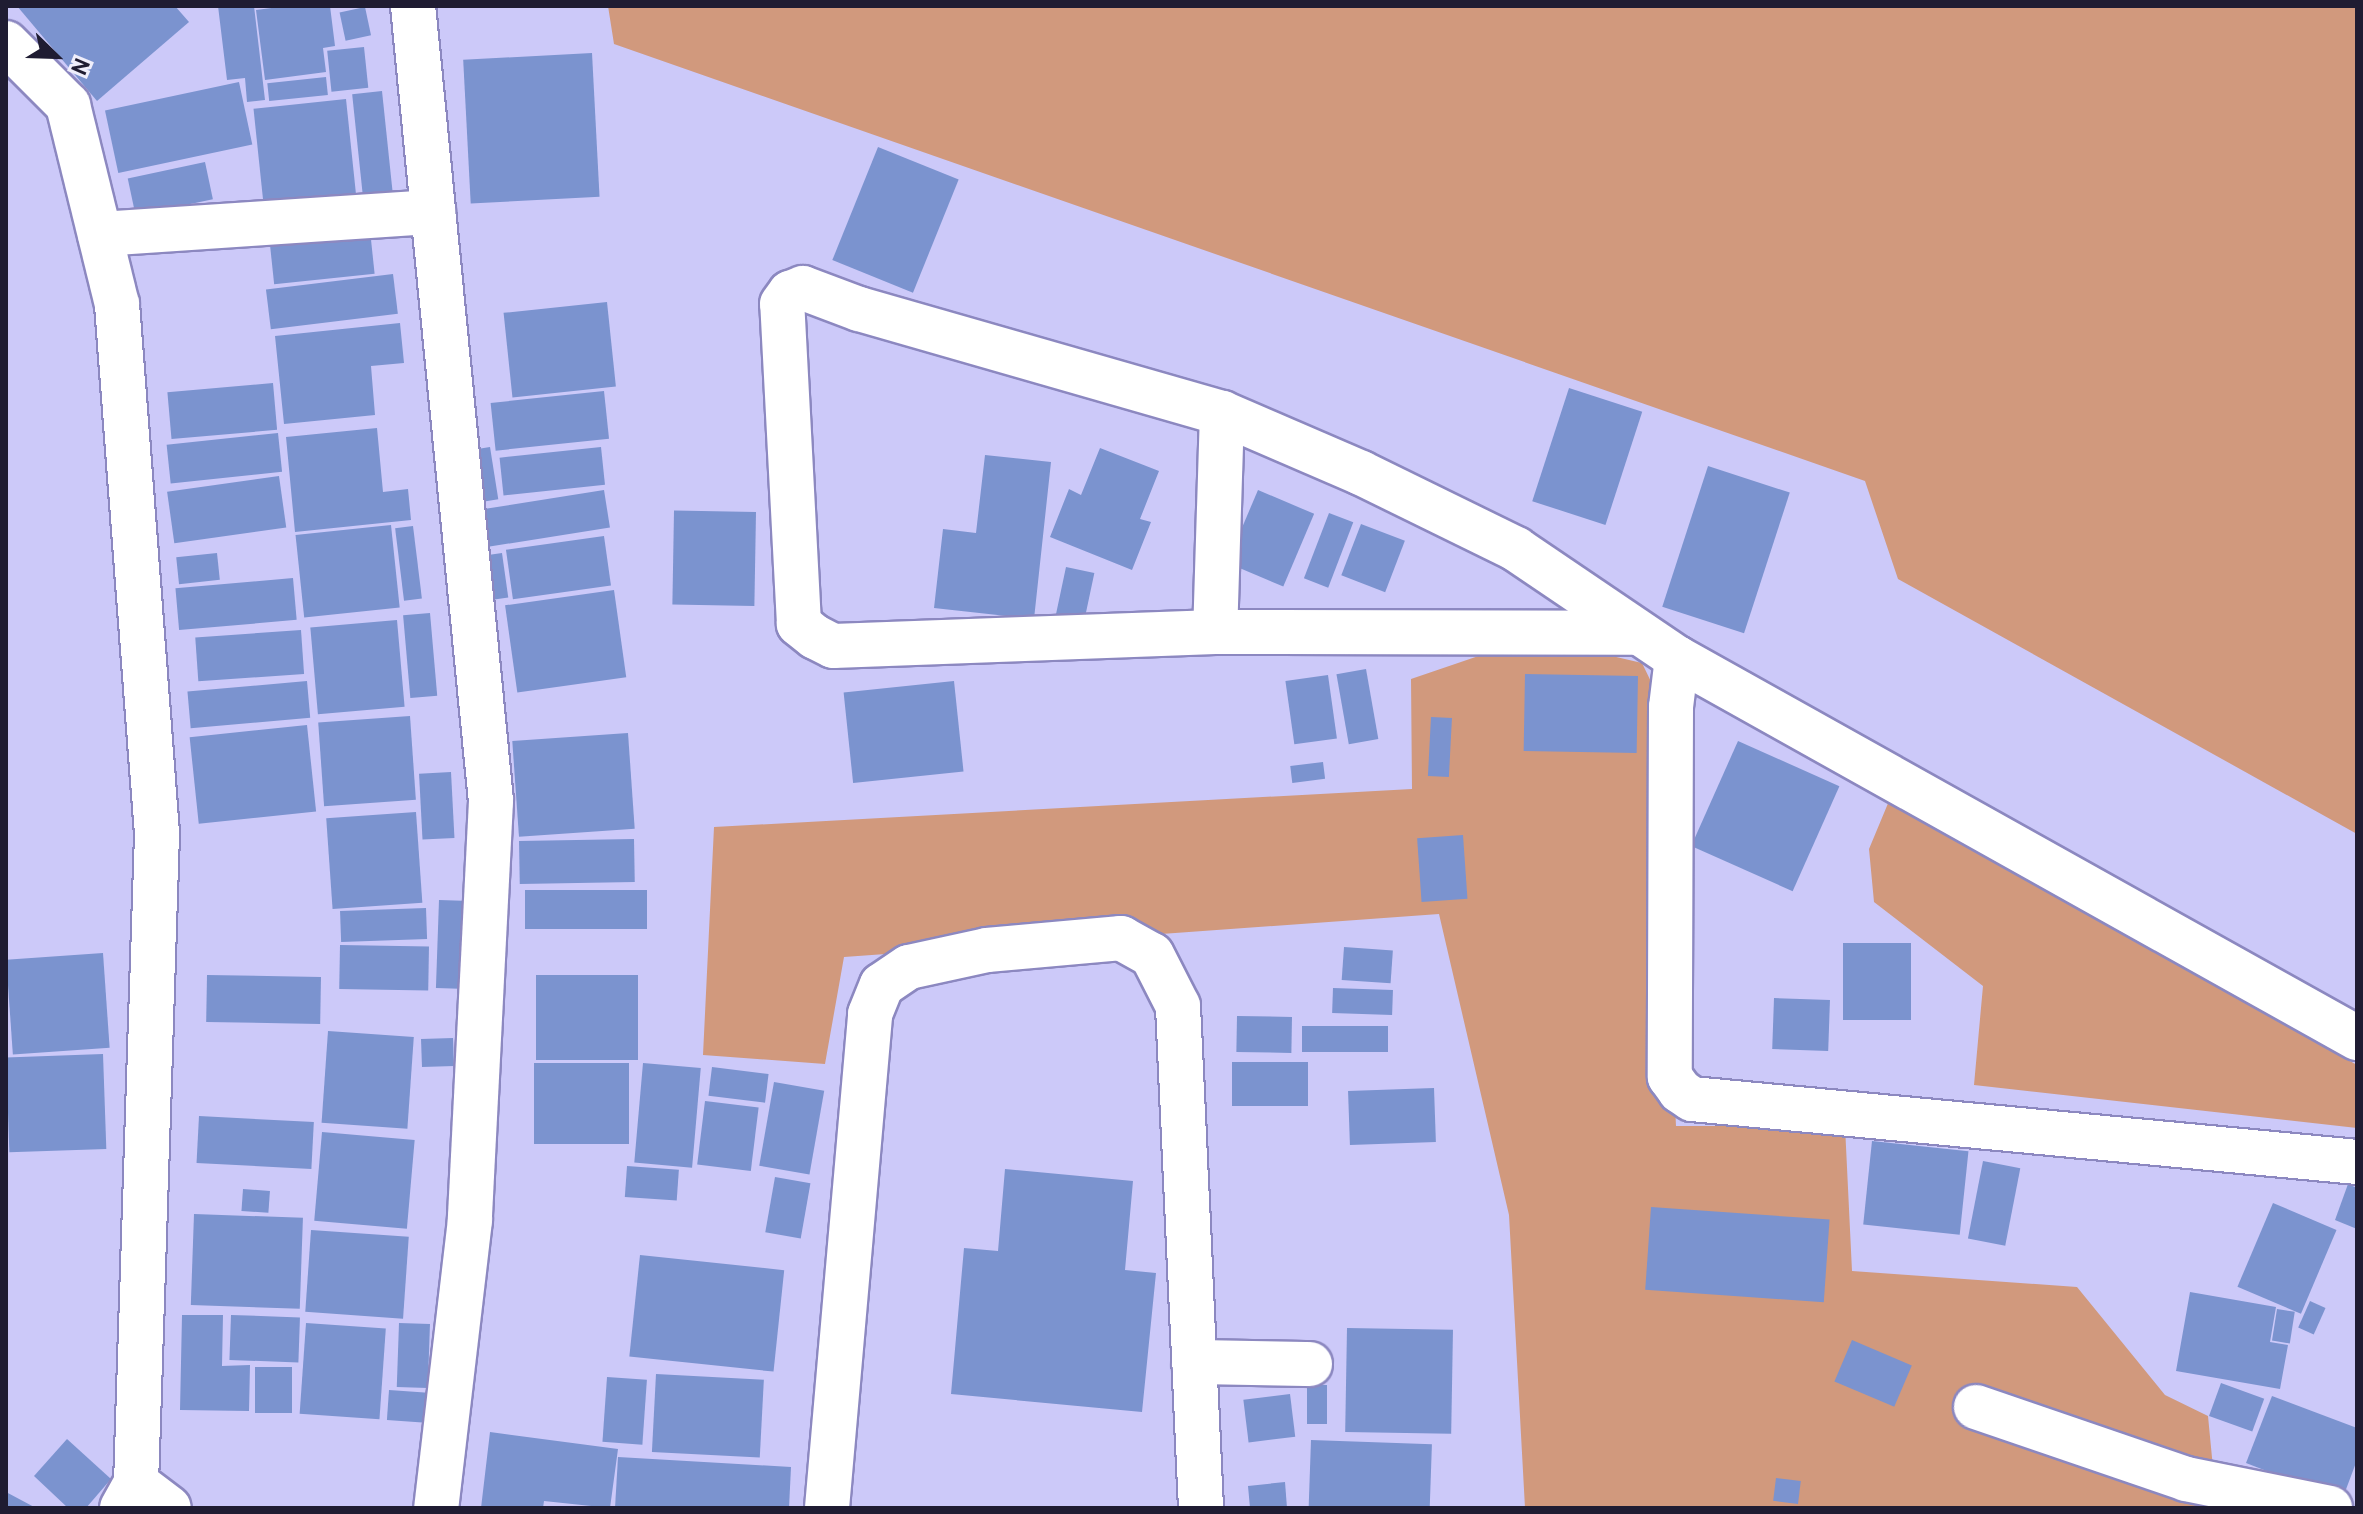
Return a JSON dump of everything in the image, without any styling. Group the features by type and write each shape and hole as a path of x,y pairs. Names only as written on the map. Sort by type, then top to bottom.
{"street":[{"path":"413,6 491,801 470,1220 436,1508"},
{"path":"6,43 68,105 117,304 157,834 142,1500"},
{"path":"100,234 433,212"},
{"path":"1638,633 1215,632 833,646 799,624 782,304 790,293 803,288 859,309 1222,413 1516,549 1677,658 2357,1038"},
{"path":"1215,632 1222,413"},
{"path":"1677,658 1671,707 1670,1077 1680,1091 1692,1099 2357,1162"},
{"path":"827,1508 870,1014 882,985 909,967 987,950 1121,938 1152,955 1178,1006 1201,1508"},
{"path":"1194,1362 1310,1364"},
{"path":"1976,1407 2186,1479 2330,1508"}],"shaded area":[{"path":"608,6 2357,6 2357,834 1898,579 1865,481 614,44"},
{"path":"1502,648 1599,653 1642,663 1657,694 1676,1126 1845,1126 1852,1271 2077,1287 2165,1395 2208,1416 2216,1499 2315,1508 1525,1508 1509,1215 1439,914 844,957 825,1064 703,1055 714,827 1412,789 1411,679"},
{"path":"1889,801 2357,1065 2357,1128 1974,1085 1983,986 1874,902 1869,849"}],"building":[{"path":"17,6 175,6 189,22 97,101"},
{"path":"218,6 254,6 265,100 247,102 245,78 227,80"},
{"path":"330,6 335,46 323,48 326,72 265,80 256,10"},
{"path":"365,7 371,35 346,41 340,12"},
{"path":"364,47 368,88 331,92 327,51"},
{"path":"592,53 600,197 471,204 463,60"},
{"path":"326,77 328,95 269,101 267,83"},
{"path":"239,82 252,145 118,173 105,110"},
{"path":"382,91 393,198 363,202 352,94"},
{"path":"346,99 356,198 264,208 254,109"},
{"path":"878,147 959,180 913,293 832,260"},
{"path":"205,162 213,199 136,216 128,178"},
{"path":"370,230 375,274 274,284 270,241"},
{"path":"393,274 398,314 271,329 266,290"},
{"path":"607,302 616,387 512,397 504,313"},
{"path":"400,323 404,363 371,366 375,415 284,424 275,336"},
{"path":"273,383 277,430 171,439 167,392"},
{"path":"1569,388 1642,412 1605,525 1532,501"},
{"path":"604,391 609,439 496,451 491,403"},
{"path":"377,428 383,492 408,489 411,520 295,532 286,437"},
{"path":"278,433 282,472 171,483 167,445"},
{"path":"490,447 498,499 477,503 468,450"},
{"path":"601,447 605,485 504,495 500,458"},
{"path":"1100,448 1159,471 1140,519 1151,522 1132,570 1050,537 1069,489 1081,495"},
{"path":"985,455 1051,462 1034,619 934,608 943,529 976,533"},
{"path":"1708,466 1790,493 1744,633 1662,607"},
{"path":"279,476 286,527 174,543 167,492"},
{"path":"604,490 610,528 484,548 478,510"},
{"path":"1258,490 1314,514 1283,587 1227,563"},
{"path":"674,511 756,512 754,606 672,605"},
{"path":"1329,513 1353,522 1328,588 1304,578"},
{"path":"1361,524 1405,541 1385,592 1341,575"},
{"path":"391,525 400,608 304,618 296,535"},
{"path":"413,526 422,598 404,601 395,528"},
{"path":"604,536 611,586 513,599 506,550"},
{"path":"217,553 220,580 179,584 176,557"},
{"path":"502,553 508,598 487,600 481,556"},
{"path":"1066,567 1094,573 1084,623 1055,617"},
{"path":"293,578 297,620 179,630 175,588"},
{"path":"614,590 626,677 517,692 505,605"},
{"path":"430,613 437,696 410,698 403,615"},
{"path":"397,620 405,707 318,714 310,628"},
{"path":"301,630 304,674 198,681 195,637"},
{"path":"1366,669 1378,739 1349,744 1336,674"},
{"path":"1525,674 1638,676 1637,753 1524,751"},
{"path":"1328,675 1337,738 1294,744 1285,681"},
{"path":"307,681 310,718 191,728 187,691"},
{"path":"954,681 964,772 853,783 844,693"},
{"path":"410,716 416,800 324,806 318,722"},
{"path":"1431,717 1452,718 1449,777 1428,776"},
{"path":"307,725 316,812 199,824 190,737"},
{"path":"628,733 635,829 519,837 512,741"},
{"path":"1738,741 1839,786 1793,891 1691,846"},
{"path":"1323,762 1325,779 1292,783 1290,766"},
{"path":"451,772 454,838 422,840 419,774"},
{"path":"416,812 422,903 333,909 326,818"},
{"path":"1463,835 1467,899 1422,902 1417,838"},
{"path":"634,839 635,882 520,884 519,841"},
{"path":"525,890 647,890 647,929 525,929"},
{"path":"439,900 470,901 467,989 436,988"},
{"path":"426,908 427,939 341,942 340,911"},
{"path":"1843,943 1911,943 1911,1020 1843,1020"},
{"path":"340,945 429,947 428,991 339,989"},
{"path":"1344,947 1393,950 1391,983 1342,980"},
{"path":"103,953 110,1048 13,1055 6,960"},
{"path":"207,975 321,977 320,1024 206,1022"},
{"path":"536,975 638,975 638,1060 536,1060"},
{"path":"1333,988 1393,990 1392,1015 1332,1013"},
{"path":"1774,998 1830,1000 1828,1051 1772,1049"},
{"path":"1237,1016 1292,1017 1291,1053 1236,1052"},
{"path":"1302,1026 1388,1026 1388,1052 1302,1052"},
{"path":"328,1031 414,1037 407,1129 322,1123"},
{"path":"453,1038 454,1066 422,1067 421,1039"},
{"path":"103,1054 106,1149 9,1152 6,1057"},
{"path":"1232,1062 1308,1062 1308,1106 1232,1106"},
{"path":"534,1063 629,1063 629,1144 534,1144"},
{"path":"643,1063 701,1068 692,1168 634,1163"},
{"path":"712,1067 769,1074 765,1103 708,1096"},
{"path":"774,1082 824,1091 809,1175 759,1166"},
{"path":"1434,1088 1436,1142 1350,1145 1348,1091"},
{"path":"705,1101 759,1108 751,1171 697,1165"},
{"path":"199,1116 314,1122 311,1169 197,1163"},
{"path":"322,1132 415,1140 407,1229 314,1221"},
{"path":"1872,1141 1968,1151 1960,1235 1863,1225"},
{"path":"1983,1161 2020,1168 2005,1246 1968,1239"},
{"path":"627,1166 679,1170 677,1201 625,1197"},
{"path":"1005,1169 1133,1181 1125,1270 1156,1273 1142,1412 951,1394 964,1248 998,1251"},
{"path":"775,1177 810,1183 801,1238 765,1232"},
{"path":"2348,1184 2357,1188 2357,1229 2335,1220"},
{"path":"243,1189 270,1191 268,1213 241,1211"},
{"path":"2273,1203 2337,1230 2301,1314 2237,1287"},
{"path":"1651,1207 1830,1219 1824,1302 1645,1290"},
{"path":"194,1214 303,1218 300,1309 191,1305"},
{"path":"311,1230 409,1237 403,1319 305,1312"},
{"path":"640,1255 784,1270 774,1372 629,1356"},
{"path":"2190,1292 2276,1307 2270,1342 2288,1345 2280,1389 2176,1371"},
{"path":"2310,1301 2326,1308 2314,1334 2298,1327"},
{"path":"2277,1309 2295,1312 2290,1343 2272,1341"},
{"path":"182,1315 223,1315 222,1366 250,1365 249,1411 180,1410"},
{"path":"231,1315 300,1317 298,1362 229,1360"},
{"path":"306,1323 386,1329 379,1419 300,1414"},
{"path":"399,1323 430,1324 428,1388 397,1387"},
{"path":"1347,1328 1453,1330 1451,1434 1345,1432"},
{"path":"1852,1340 1912,1365 1894,1407 1834,1381"},
{"path":"255,1367 292,1367 292,1413 255,1413"},
{"path":"656,1374 764,1380 760,1458 652,1452"},
{"path":"607,1377 647,1380 642,1445 602,1442"},
{"path":"2221,1383 2264,1399 2252,1432 2209,1416"},
{"path":"1307,1385 1327,1385 1327,1424 1307,1424"},
{"path":"389,1390 428,1393 426,1423 387,1420"},
{"path":"1290,1394 1295,1437 1249,1442 1243,1400"},
{"path":"2272,1396 2357,1428 2357,1460 2342,1500 2246,1463"},
{"path":"490,1432 618,1449 610,1508 544,1501 543,1508 481,1508"},
{"path":"67,1439 111,1479 86,1508 68,1508 34,1476"},
{"path":"1311,1440 1432,1444 1430,1508 1309,1508"},
{"path":"618,1457 791,1467 789,1508 615,1508"},
{"path":"1776,1478 1801,1481 1798,1504 1773,1501"},
{"path":"1285,1482 1287,1508 1250,1508 1248,1486"},
{"path":"6,1492 36,1508 6,1508"}]}
